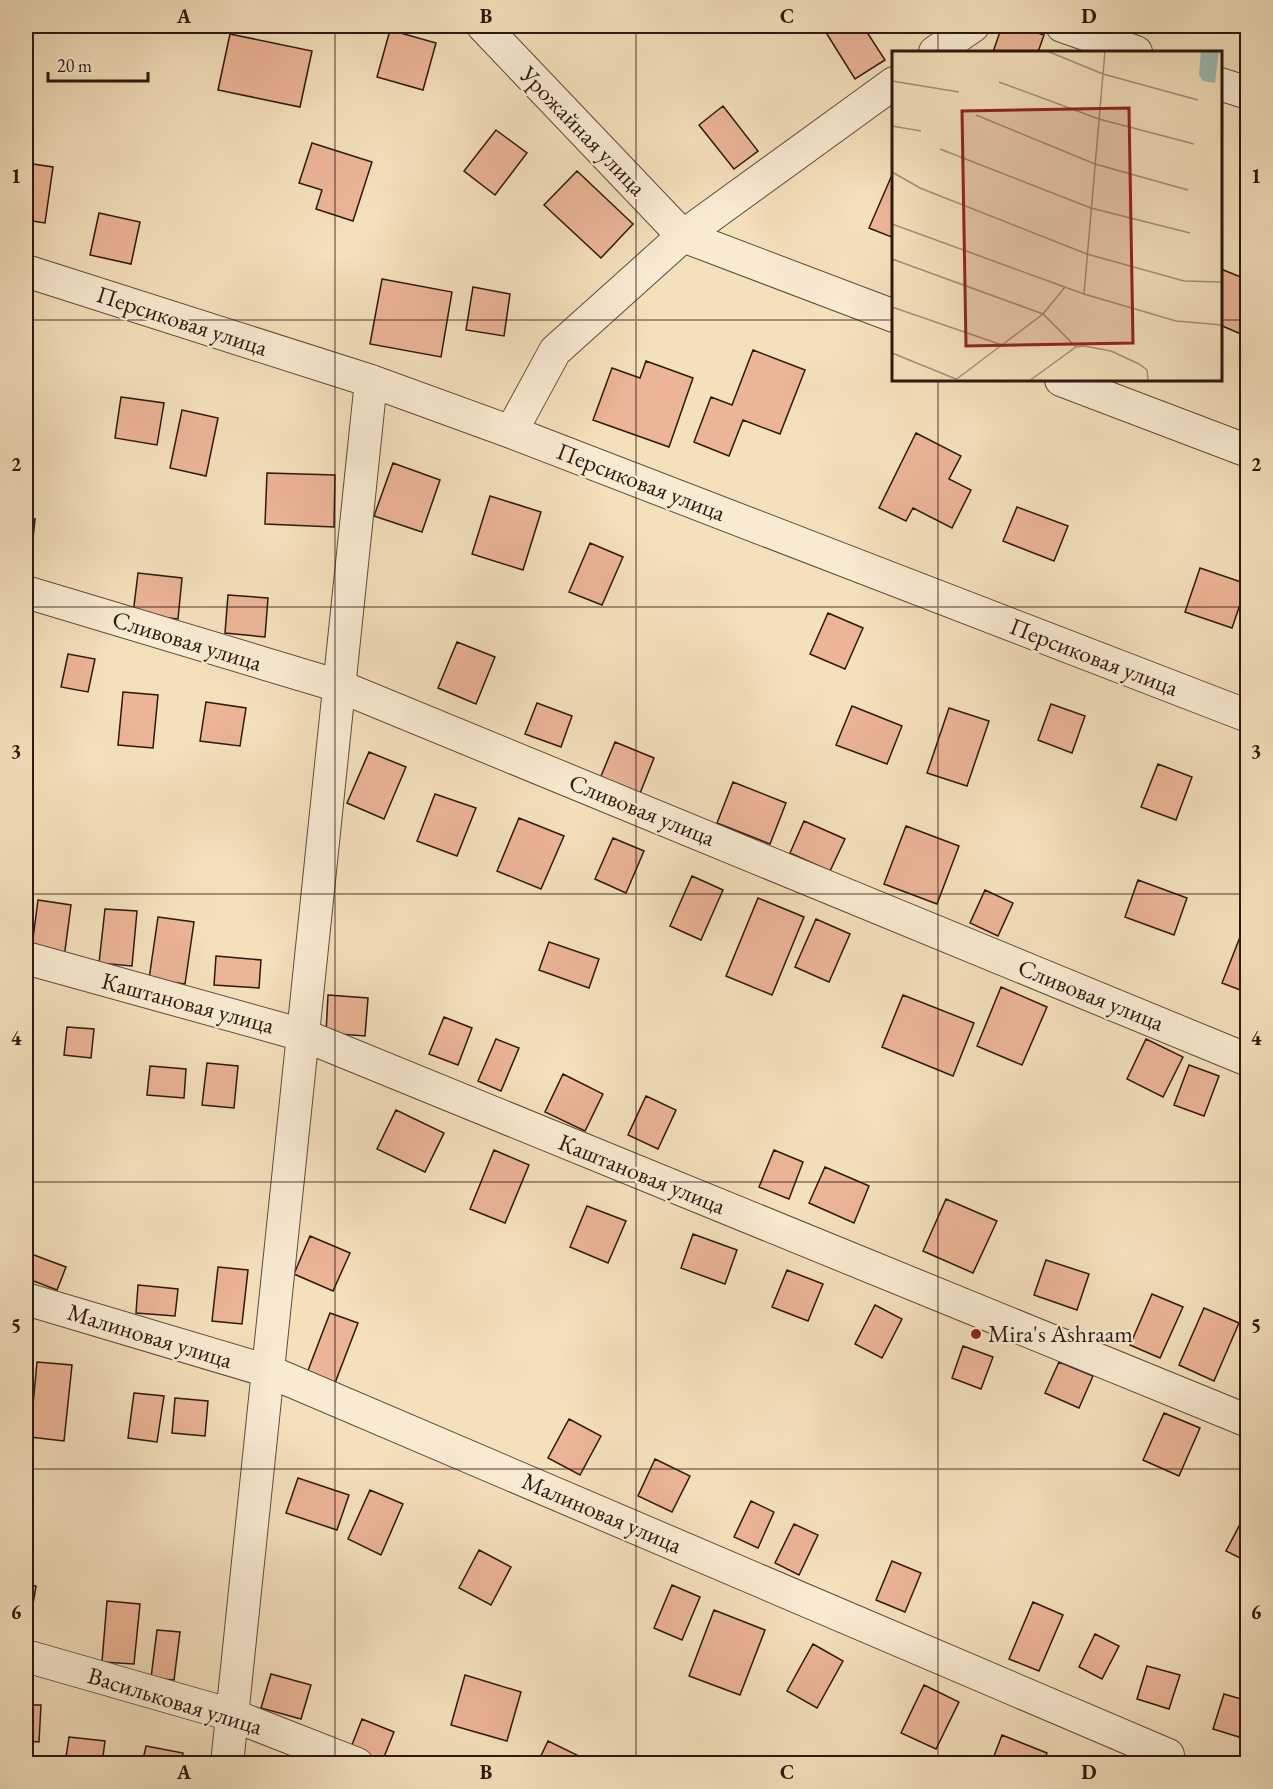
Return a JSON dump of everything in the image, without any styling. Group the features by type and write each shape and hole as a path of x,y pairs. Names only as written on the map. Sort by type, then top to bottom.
{"street":[{"name":"Урожайная улица","path":"483,26 683,236"},
{"path":"936,51 973,26"},
{"path":"1062,26 1133,51"},
{"path":"512,432 555,351 683,236 892,84"},
{"path":"1222,84 1248,93"},
{"path":"683,236 892,315"},
{"name":"Персиковая улица","path":"26,271 371,381 512,432 1248,716"},
{"path":"227,1764 371,381"},
{"path":"1064,381 1248,451"},
{"name":"Сливовая улица","path":"26,592 339,686 1248,1060"},
{"name":"Каштановая улица","path":"26,958 303,1035 1248,1421"},
{"name":"Малиновая улица","path":"26,1299 267,1371 1168,1755"},
{"name":"Васильковая улица","path":"26,1656 232,1715 357,1764"}],"building":[{"path":"834,26 863,26 885,60 855,79 825,31"},
{"path":"1002,26 1016,26 1044,35 1038,51 993,51"},
{"path":"390,30 436,43 423,90 377,77"},
{"path":"230,34 312,51 300,107 218,90"},
{"path":"723,106 758,151 734,169 699,125"},
{"path":"496,130 527,153 495,195 464,171"},
{"path":"312,143 372,162 353,221 316,209 322,190 299,183"},
{"path":"26,163 53,167 45,223 26,220"},
{"path":"577,171 633,224 601,258 544,205"},
{"path":"892,175 892,237 869,228"},
{"path":"99,213 140,222 131,264 90,255"},
{"path":"1222,269 1248,280 1248,337 1222,326"},
{"path":"382,279 452,292 441,357 370,344"},
{"path":"473,287 510,294 504,336 466,330"},
{"path":"753,350 805,370 780,434 743,420 729,456 694,442 711,397 732,405"},
{"path":"646,361 693,378 669,447 593,420 612,368 640,378"},
{"path":"121,397 164,403 157,445 115,438"},
{"path":"182,410 218,418 206,476 170,468"},
{"path":"916,433 961,456 949,479 971,490 952,528 913,508 906,521 879,508"},
{"path":"393,463 440,480 422,532 374,516"},
{"path":"267,473 335,475 334,527 265,524"},
{"path":"490,496 541,512 523,570 472,554"},
{"path":"1017,507 1068,526 1054,561 1003,541"},
{"path":"26,518 35,519 30,567 26,567"},
{"path":"590,543 623,557 602,605 569,592"},
{"path":"1200,568 1247,584 1232,628 1185,612"},
{"path":"138,573 182,578 178,619 133,614"},
{"path":"228,595 268,598 265,637 225,633"},
{"path":"828,613 863,628 845,669 810,654"},
{"path":"457,642 495,657 476,704 438,688"},
{"path":"68,654 95,659 88,692 61,687"},
{"path":"123,692 158,695 153,748 118,745"},
{"path":"206,702 246,708 240,746 200,741"},
{"path":"537,703 572,716 561,747 525,734"},
{"path":"1051,704 1085,716 1072,753 1038,740"},
{"path":"852,706 902,726 887,764 836,745"},
{"path":"949,708 989,721 967,786 927,773"},
{"path":"615,742 654,758 637,801 597,786"},
{"path":"369,752 406,767 384,819 347,803"},
{"path":"1158,764 1192,777 1176,820 1141,807"},
{"path":"733,782 786,803 770,844 717,823"},
{"path":"435,794 476,808 457,856 417,841"},
{"path":"519,818 564,836 541,889 497,871"},
{"path":"804,821 845,839 830,871 790,853"},
{"path":"906,826 959,846 937,904 884,884"},
{"path":"613,838 644,851 626,893 595,879"},
{"path":"692,876 723,890 701,940 670,926"},
{"path":"1138,880 1187,898 1174,935 1125,917"},
{"path":"985,890 1013,903 998,936 970,923"},
{"path":"758,898 804,917 772,995 726,976"},
{"path":"38,900 71,905 64,958 31,954"},
{"path":"105,909 137,911 132,966 99,963"},
{"path":"158,917 194,922 185,984 149,979"},
{"path":"816,919 850,934 829,982 795,967"},
{"path":"1244,927 1248,928 1248,993 1222,983"},
{"path":"549,942 599,959 589,988 539,970"},
{"path":"216,956 261,960 259,988 214,985"},
{"path":"1001,987 1047,1007 1022,1065 977,1046"},
{"path":"328,995 368,998 365,1036 326,1033"},
{"path":"903,995 974,1023 953,1076 882,1047"},
{"path":"444,1017 472,1028 458,1065 429,1054"},
{"path":"67,1027 94,1029 91,1058 64,1055"},
{"path":"496,1039 519,1048 501,1091 478,1081"},
{"path":"1146,1039 1183,1057 1163,1097 1127,1079"},
{"path":"207,1063 238,1066 234,1108 202,1105"},
{"path":"1189,1065 1219,1076 1204,1116 1174,1105"},
{"path":"150,1066 186,1069 184,1098 147,1095"},
{"path":"563,1074 603,1094 585,1131 545,1112"},
{"path":"646,1096 676,1110 658,1149 628,1135"},
{"path":"396,1110 444,1133 425,1172 377,1149"},
{"path":"494,1150 529,1165 505,1223 470,1209"},
{"path":"774,1150 803,1162 789,1199 759,1187"},
{"path":"825,1167 869,1186 854,1223 809,1203"},
{"path":"946,1199 997,1221 973,1273 923,1251"},
{"path":"587,1206 626,1221 608,1263 570,1247"},
{"path":"693,1234 737,1250 725,1284 681,1268"},
{"path":"310,1236 350,1253 333,1291 294,1274"},
{"path":"26,1252 66,1267 57,1290 26,1278"},
{"path":"1046,1260 1089,1274 1077,1310 1034,1295"},
{"path":"218,1267 248,1270 242,1324 212,1321"},
{"path":"787,1270 823,1284 808,1321 772,1307"},
{"path":"138,1285 178,1289 175,1316 136,1313"},
{"path":"1152,1294 1183,1307 1160,1358 1130,1345"},
{"path":"875,1305 902,1319 882,1358 855,1344"},
{"path":"1204,1308 1239,1323 1214,1381 1179,1365"},
{"path":"330,1313 358,1323 335,1383 307,1373"},
{"path":"963,1346 993,1357 981,1389 952,1378"},
{"path":"37,1362 72,1365 64,1441 30,1437"},
{"path":"1059,1362 1093,1376 1079,1408 1045,1393"},
{"path":"134,1393 164,1396 157,1442 128,1438"},
{"path":"175,1398 208,1401 205,1436 172,1433"},
{"path":"1164,1413 1200,1428 1179,1476 1143,1460"},
{"path":"569,1419 601,1436 580,1475 548,1458"},
{"path":"655,1459 690,1476 672,1512 638,1496"},
{"path":"298,1478 349,1495 337,1530 286,1513"},
{"path":"370,1490 403,1504 381,1555 348,1539"},
{"path":"751,1501 774,1512 758,1548 734,1537"},
{"path":"1248,1509 1248,1562 1226,1551"},
{"path":"794,1524 818,1535 799,1575 775,1563"},
{"path":"479,1550 511,1567 491,1605 459,1588"},
{"path":"892,1561 921,1573 905,1612 876,1600"},
{"path":"26,1584 36,1586 29,1628 26,1627"},
{"path":"672,1585 700,1597 682,1640 654,1628"},
{"path":"107,1601 140,1604 134,1664 102,1662"},
{"path":"1033,1602 1063,1615 1039,1671 1009,1659"},
{"path":"714,1610 765,1630 740,1695 689,1676"},
{"path":"157,1630 180,1632 174,1680 151,1678"},
{"path":"1095,1634 1119,1646 1102,1679 1079,1667"},
{"path":"813,1644 843,1661 817,1708 787,1691"},
{"path":"1147,1666 1180,1675 1169,1709 1137,1699"},
{"path":"271,1674 311,1685 301,1719 261,1708"},
{"path":"465,1675 521,1692 507,1741 451,1725"},
{"path":"924,1685 959,1702 936,1749 901,1733"},
{"path":"1224,1694 1248,1701 1248,1711 1239,1737 1213,1729"},
{"path":"26,1705 41,1705 39,1742 26,1741"},
{"path":"362,1719 394,1732 382,1762 350,1750"},
{"path":"1002,1735 1047,1753 1043,1764 991,1764"},
{"path":"69,1737 105,1741 102,1764 65,1764"},
{"path":"548,1741 577,1755 573,1764 537,1764"},
{"path":"146,1746 183,1753 181,1764 142,1764"}],"place":[{"name":"Mira's Ashraam","path":"976,1334"}]}
